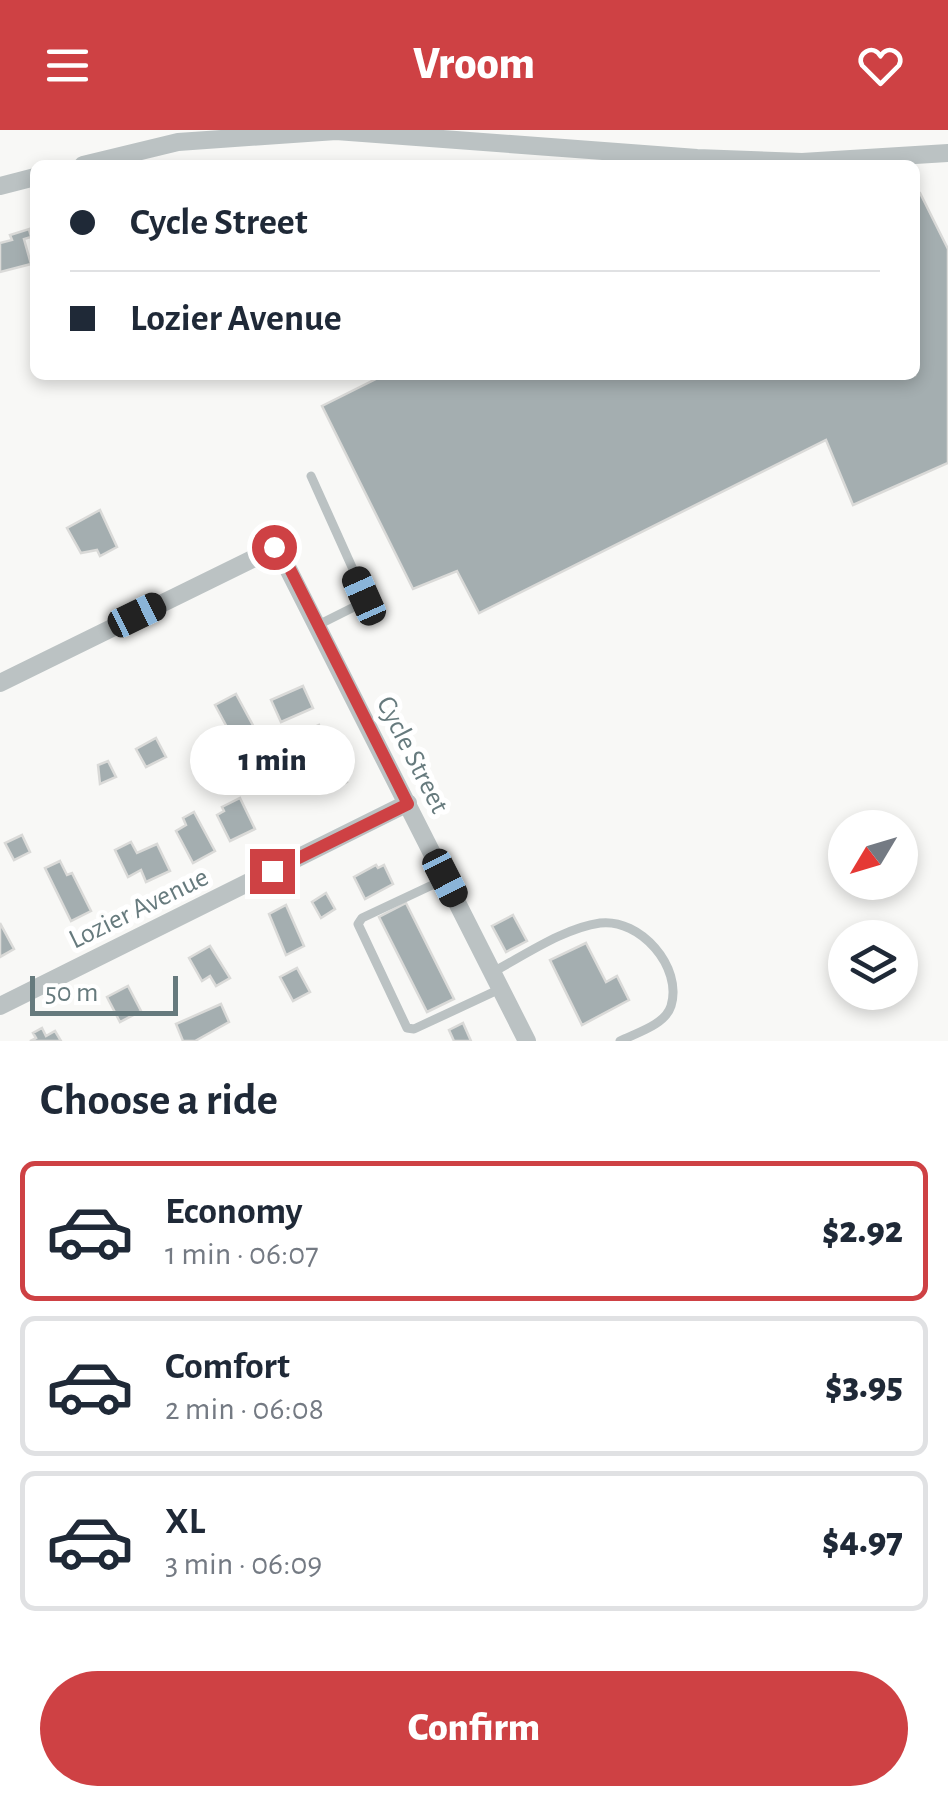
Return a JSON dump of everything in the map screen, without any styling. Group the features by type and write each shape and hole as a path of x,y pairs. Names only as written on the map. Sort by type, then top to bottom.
{"street":[{"path":"104,160 178,142 336,130 743,160"},
{"path":"838,160 948,154"},
{"path":"0,186 30,178"},
{"name":"Cycle Street","path":"0,683 277,547 526,1041"},
{"name":"Lozier Avenue","path":"0,1006 408,804"}],"lane":[{"path":"312,476 364,596 362,602 318,625"},
{"path":"445,878 362,918 358,924 407,1028 414,1030 600,923 636,928 647,936 670,982 671,1006 661,1020 620,1041"}],"building":[{"path":"920,193 948,249 948,463 853,505 826,440 479,613 457,571 413,589 322,406 374,380 920,380"},
{"path":"29,229 30,237 24,239 30,264 0,272 0,243 12,240 10,235"},
{"path":"100,510 117,547 100,556 97,550 81,553 67,528"},
{"path":"303,686 313,708 281,722 271,700"},
{"path":"236,694 256,731 235,742 215,705"},
{"path":"319,725 347,782 329,792 300,734"},
{"path":"156,738 166,757 146,767 136,749"},
{"path":"236,755 244,770 228,778 220,763"},
{"path":"108,761 116,777 100,784 98,765"},
{"path":"240,798 255,829 230,841 217,815 224,811 222,807"},
{"path":"194,812 215,851 193,863 176,831 186,825 183,818"},
{"path":"22,835 30,852 14,860 5,843"},
{"path":"131,842 137,853 157,844 170,871 146,882 141,870 128,877 115,850"},
{"path":"60,861 67,875 72,873 91,911 71,921 45,868"},
{"path":"384,865 393,884 365,899 354,877"},
{"path":"326,893 335,909 321,918 312,902"},
{"path":"406,903 454,999 427,1012 379,917"},
{"path":"286,905 304,946 286,955 269,914"},
{"path":"513,915 527,941 506,952 492,926"},
{"path":"0,923 14,949 0,957"},
{"path":"586,943 606,982 617,976 629,1000 582,1025 550,960"},
{"path":"210,946 230,978 216,986 210,976 202,981 189,958"},
{"path":"297,968 310,992 293,1001 280,977"},
{"path":"128,986 141,1011 120,1022 107,997"},
{"path":"221,1004 229,1022 195,1041 183,1041 176,1024"},
{"path":"463,1023 471,1041 454,1041 449,1030"},
{"path":"42,1028 46,1036 55,1031 61,1041 30,1041 36,1038 33,1033"}],"route":[{"path":"272,871 408,804 280,549 274,547"}]}
